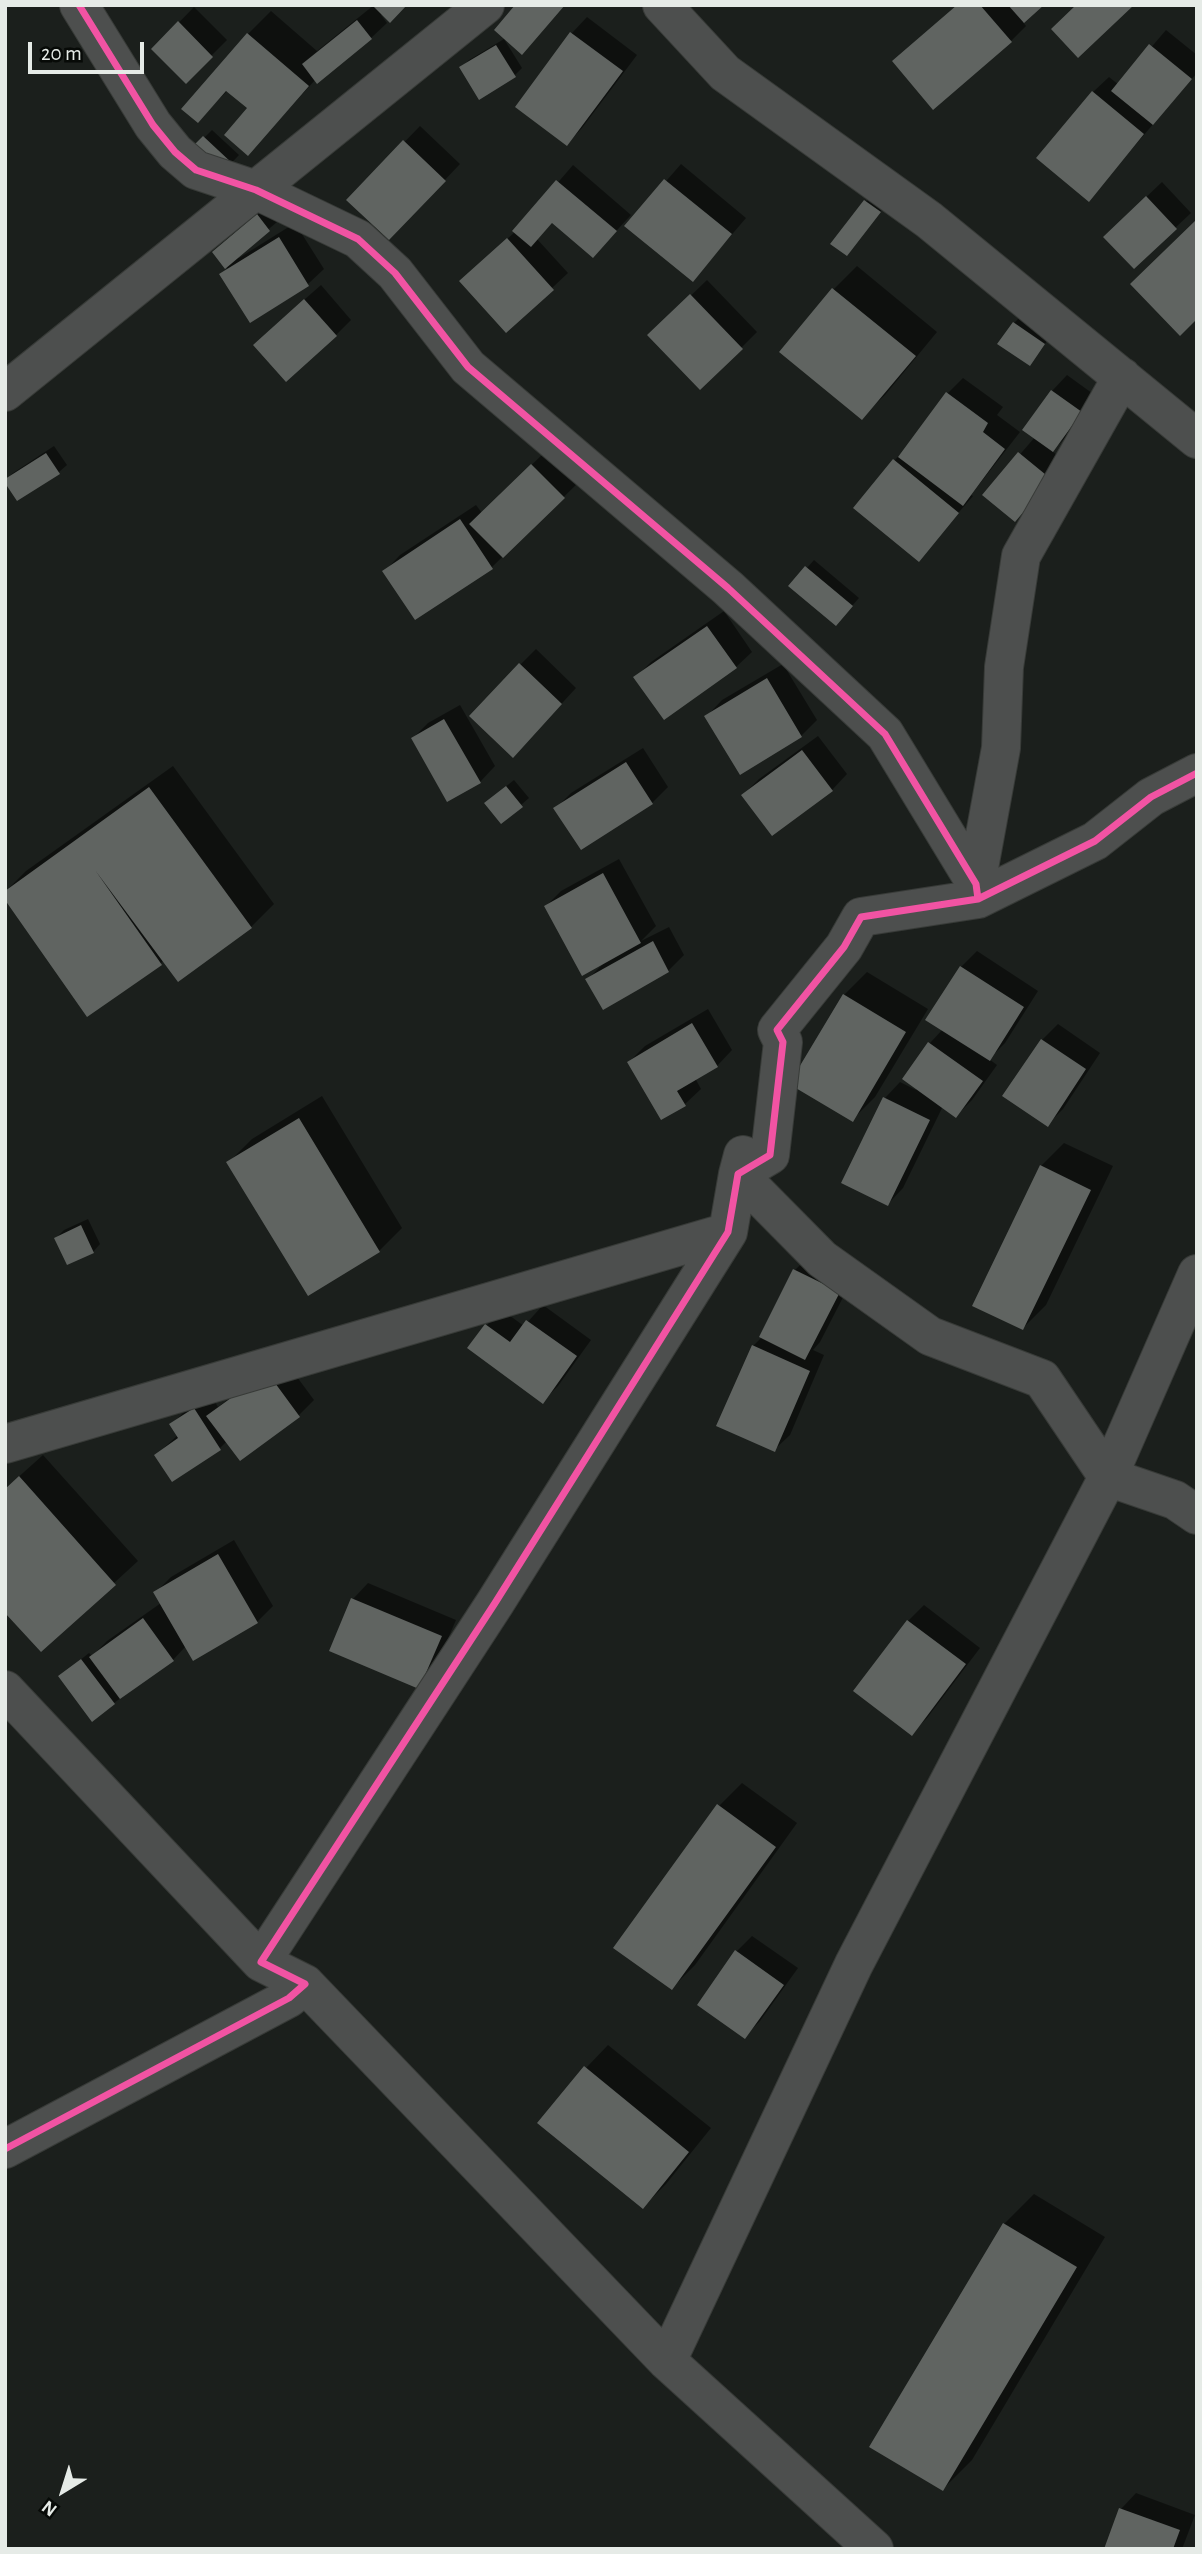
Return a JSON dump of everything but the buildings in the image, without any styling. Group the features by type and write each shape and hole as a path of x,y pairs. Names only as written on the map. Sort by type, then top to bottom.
{"street":[{"path":"79,5 153,125 176,152 196,170 256,190 358,239 396,273 468,367 728,589 884,734 977,891"},
{"path":"5,392 485,5"},
{"path":"662,5 725,73 929,220 1197,439"},
{"path":"193,241 196,170"},
{"path":"977,891 1001,748 1004,667 1021,556 1122,377"},
{"path":"261,1962 495,1603 727,1232 738,1174 770,1155 783,1042 777,1030 844,947 861,917 977,891 1095,841 1151,797 1197,773"},
{"path":"738,1174 822,1259 930,1336 1042,1379 1108,1477 1175,1500 1197,1515"},
{"path":"5,1444 727,1232"},
{"path":"667,2361 854,1964 1108,1477 1197,1274"},
{"path":"5,1690 261,1962 305,1984 667,2361 874,2549"},
{"path":"5,2149 289,1998 305,1984"}],"cycle path":[{"path":"79,5 153,125 175,152 196,170 256,190 358,239 395,273 468,367 728,588 885,734 976,884 978,899"},
{"path":"5,2149 289,1998 305,1984 261,1962 495,1603 728,1232 738,1174 770,1155 783,1042 777,1030 844,947 861,917 978,899 1095,841 1151,797 1197,773"}]}
